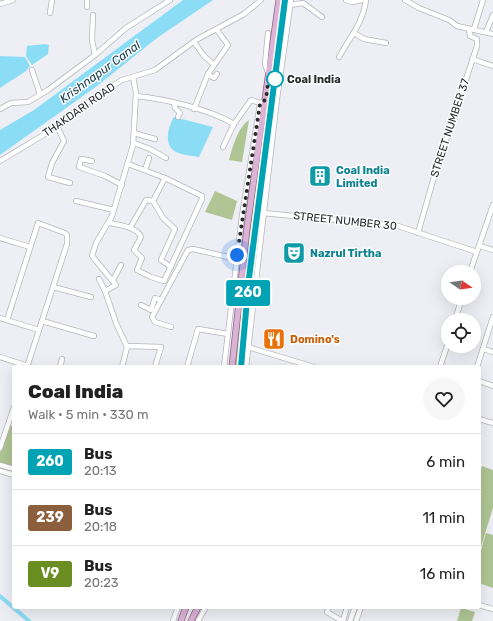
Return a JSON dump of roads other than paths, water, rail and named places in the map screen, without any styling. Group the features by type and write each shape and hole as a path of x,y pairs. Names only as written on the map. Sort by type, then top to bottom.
{"main road":[{"path":"241,365 249,278 261,213 279,0"},
{"path":"232,365 246,236 266,99 285,0"},
{"path":"180,621 185,609"},
{"path":"191,621 197,609"}],"street":[{"path":"0,4 13,0"},
{"path":"50,13 52,0"},
{"path":"86,7 87,0"},
{"path":"0,109 14,103 28,102 61,81 95,55 126,28 170,0"},
{"name":"THAKDARI ROAD","path":"0,161 57,126 96,96 122,80 155,70 194,42 244,14 260,0"},
{"path":"346,0 352,2 362,0"},
{"path":"339,57 359,26 366,0"},
{"path":"405,0 418,8 449,20 457,26 493,34"},
{"path":"472,29 482,0"},
{"path":"246,365 261,213 291,2 303,3 322,17"},
{"path":"486,32 493,14"},
{"path":"93,15 92,40 95,55"},
{"name":"STREET NUMBER 37","path":"418,233 436,170 478,40 470,36 472,29"},
{"path":"194,109 213,64 228,44 217,30"},
{"path":"268,33 265,64 272,72"},
{"path":"354,33 364,39 386,43"},
{"path":"194,42 204,56 213,64"},
{"path":"472,59 493,66"},
{"path":"32,70 40,94"},
{"path":"208,74 214,78 217,74"},
{"path":"105,290 116,285 92,256 96,243 110,223 134,143 136,96 133,77"},
{"path":"136,96 168,100 221,116 234,124"},
{"path":"224,365 248,173 260,103 266,99"},
{"path":"223,147 234,124 251,100 260,103"},
{"path":"174,103 175,108 180,113 178,117"},
{"path":"57,126 64,141 52,164 48,177 70,183"},
{"path":"134,133 155,139"},
{"path":"134,143 166,158"},
{"path":"145,170 149,158"},
{"path":"92,161 81,159 79,166 105,176 122,185"},
{"path":"110,223 130,228 141,236 134,250 142,258 137,269 138,271 164,281 202,198 165,178 128,164"},
{"path":"153,201 165,178"},
{"path":"130,228 146,200 153,201"},
{"path":"76,201 114,210"},
{"path":"153,201 161,216 176,229 161,260 171,267"},
{"path":"472,265 493,205"},
{"name":"STREET NUMBER 30","path":"261,213 398,226 477,252"},
{"path":"7,320 38,223 67,235 67,244 28,365"},
{"path":"0,238 30,248"},
{"path":"480,246 493,250"},
{"path":"171,327 153,320 152,317 159,299 188,250 193,249 237,259"},
{"path":"113,280 121,265"},
{"path":"99,279 105,290 116,323 128,347 123,365"},
{"path":"53,287 91,297"},
{"path":"141,305 151,310 155,299 159,299"},
{"path":"479,365 493,317"},
{"path":"0,318 39,330"},
{"path":"42,321 94,336"},
{"path":"188,365 198,330 228,334"},
{"path":"128,347 161,347 156,365"},
{"path":"248,347 307,365"},
{"path":"483,349 493,352"},
{"path":"441,365 445,353"},
{"path":"0,357 25,365"},
{"path":"60,365 62,359"},
{"path":"481,382 493,386"},
{"path":"0,448 2,431 12,410"},
{"path":"481,420 493,423"},
{"path":"12,468 1,465 0,472 12,475"},
{"path":"481,606 493,609"},
{"path":"173,621 177,609"},
{"path":"198,621 205,609"},
{"path":"328,609 327,612 342,621 346,609"},
{"path":"350,621 354,609"},
{"path":"356,621 360,609"}],"water":[{"name":"Krishnapur Canal","path":"183,0 213,0 157,38 97,86 0,155 0,130 34,110"},
{"path":"49,45 48,54 32,65 26,56 27,46"},
{"path":"0,56 25,57 30,66 26,71 0,88"},
{"path":"174,117 213,127 199,157 176,152 169,145 168,136"}],"waterway":[{"path":"0,596 12,606"},
{"path":"15,609 29,621"}],"place":[{"name":"Coal India","path":"275,79"},
{"name":"Coal India Limited","path":"320,176"},
{"name":"Nazrul Tirtha","path":"294,253"},
{"name":"Domino's","path":"274,339"}]}
